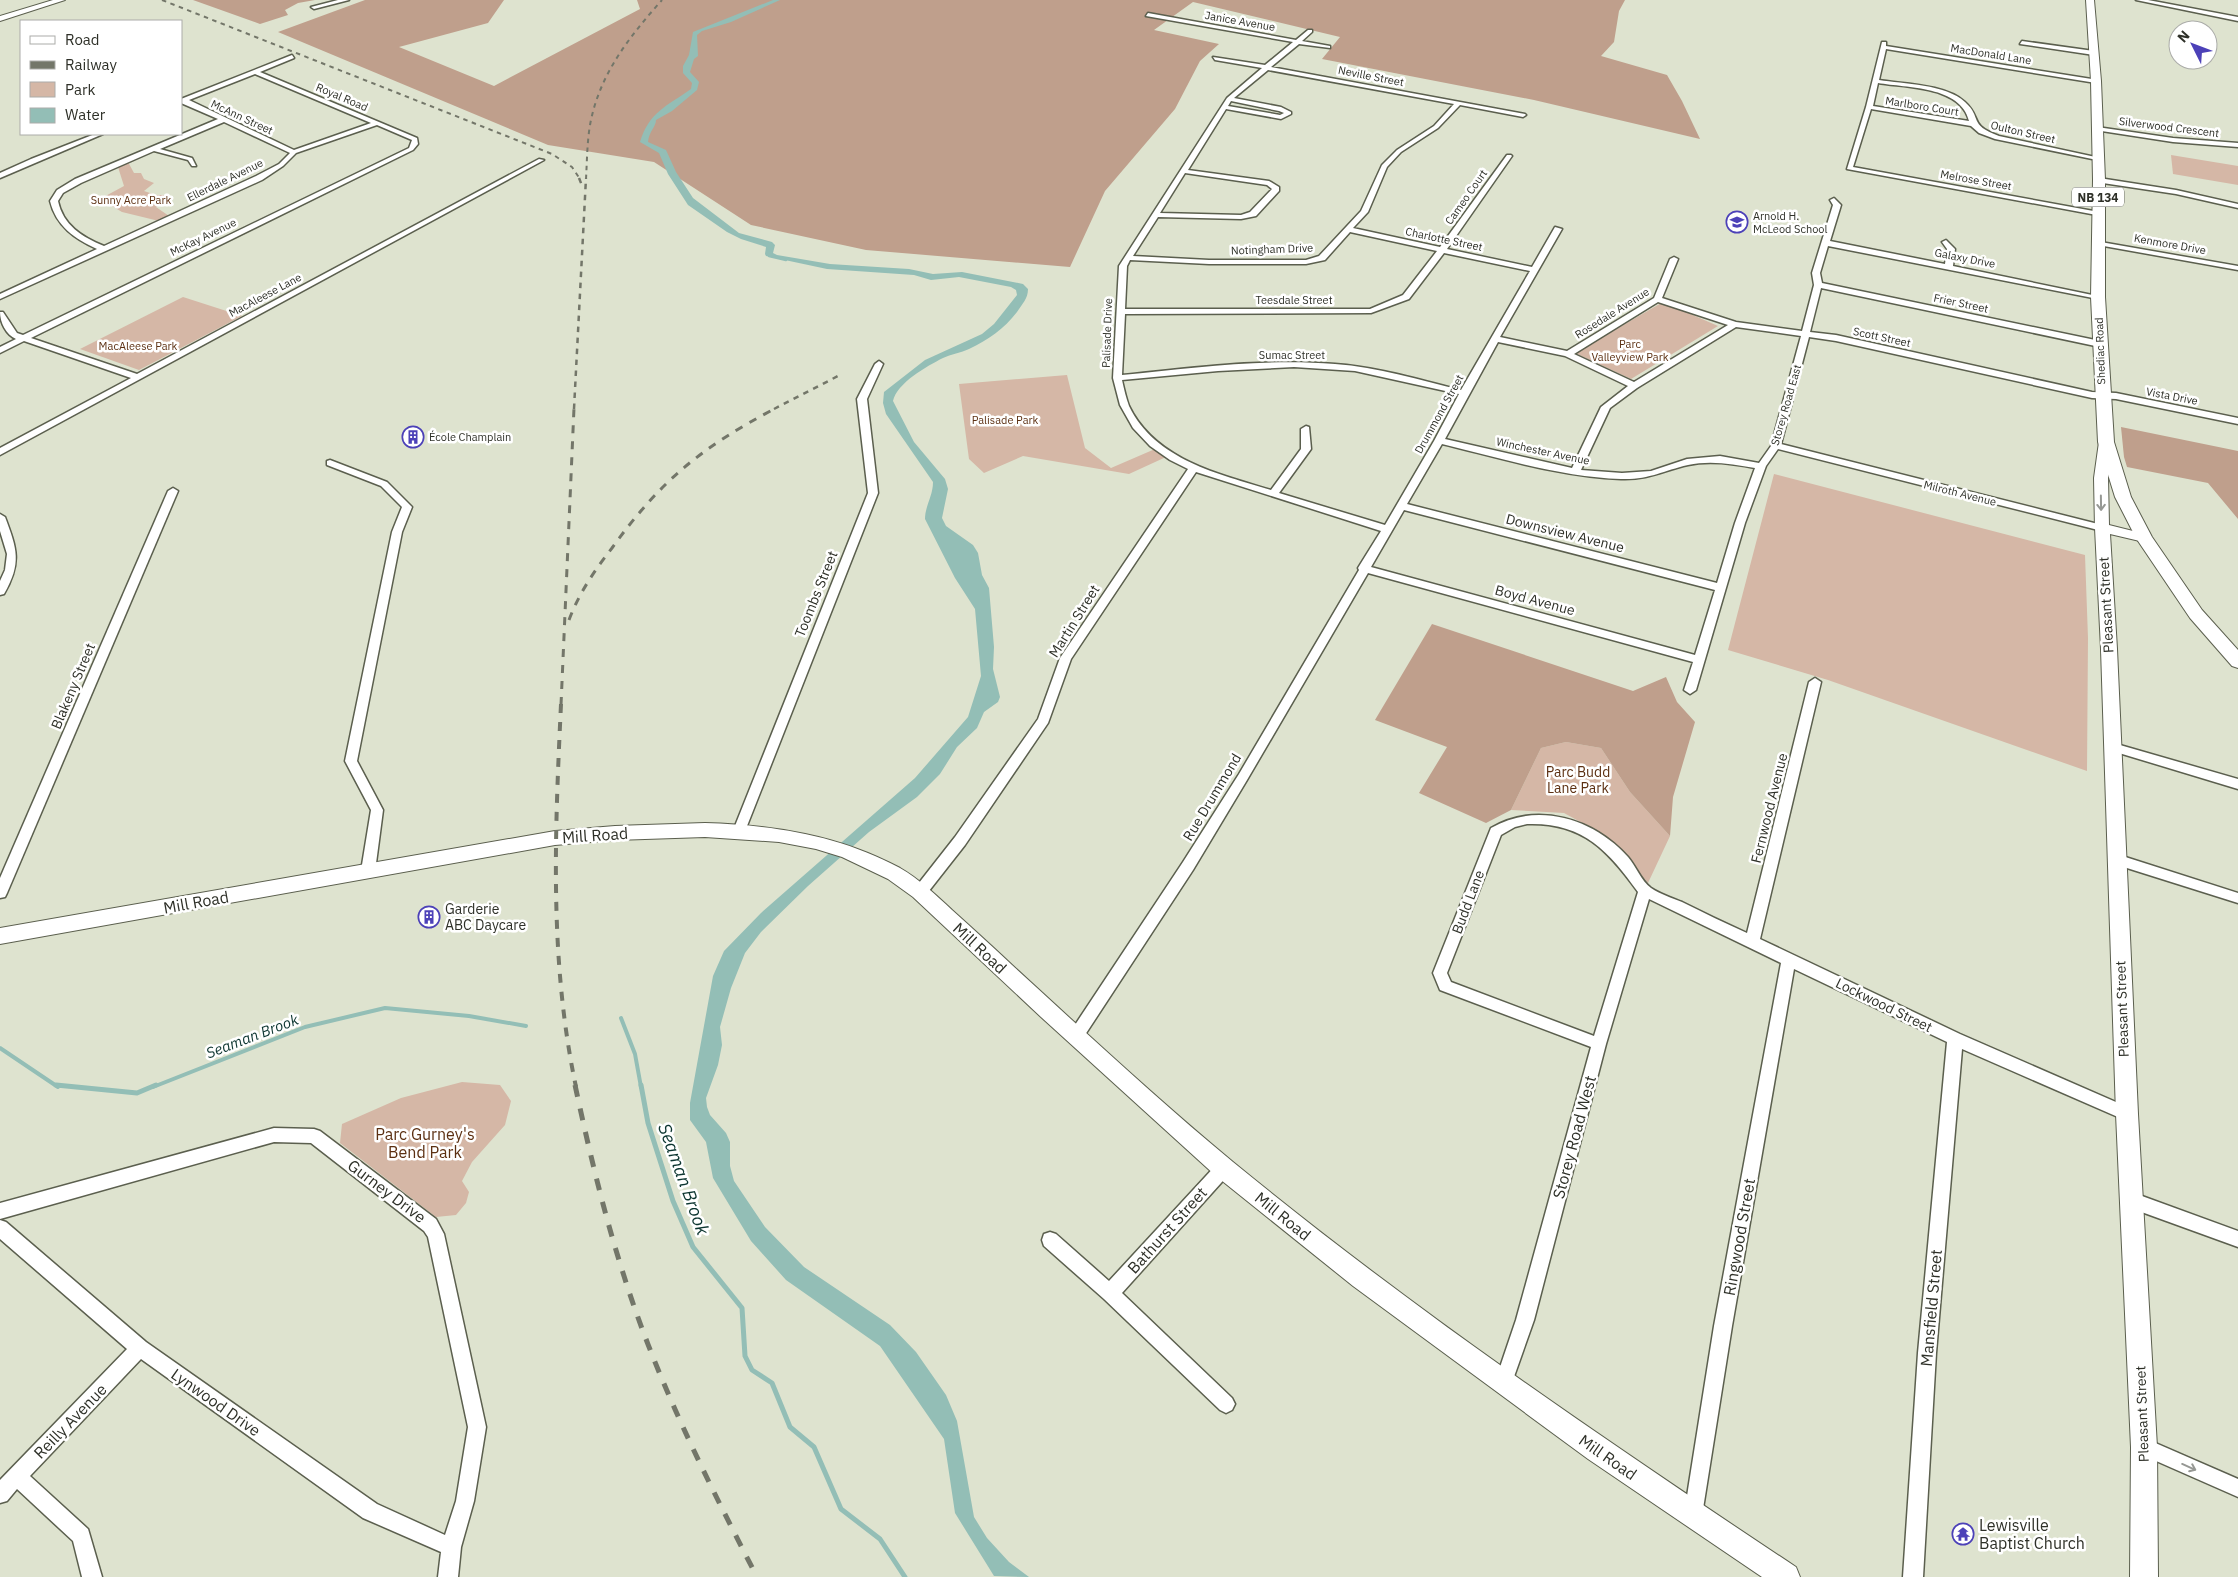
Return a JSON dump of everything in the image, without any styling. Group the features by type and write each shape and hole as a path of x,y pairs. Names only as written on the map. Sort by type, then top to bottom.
{"main road":[{"name":"Shediac Road","path":"2090,0 2096,81 2099,180 2098,297 2106,442 2124,497 2144,538 2196,614 2238,662"}],"street":[{"path":"0,19 61,0"},
{"path":"314,8 346,0"},
{"path":"2139,0 2238,19"},
{"name":"Janice Avenue","path":"1148,15 1328,47"},
{"name":"Palisade Drive","path":"1310,31 1265,66 1229,99 1130,258 1123,266 1119,312 1117,378 1120,395 1134,424 1162,451 1193,469 1386,529"},
{"path":"2022,43 2094,54"},
{"name":"MacDonald Lane","path":"1875,81 1884,45 2096,81"},
{"path":"182,101 292,57"},
{"name":"Neville Street","path":"1215,58 1523,114"},
{"name":"Royal Road","path":"254,72 415,139 415,144"},
{"path":"1869,107 1875,81"},
{"name":"Oulton Street","path":"1875,81 1954,97 1964,103 1971,115 1972,124 1981,132 1997,138 2098,158"},
{"path":"1225,107 1281,117 1289,113 1282,109 1229,99"},
{"name":"McAnn Street","path":"182,101 294,152"},
{"name":"Notingham Drive","path":"1130,258 1209,262 1306,262 1322,258 1350,230 1364,212 1384,166 1399,151 1436,127 1460,102"},
{"name":"Marlboro Court","path":"1869,107 1972,124"},
{"name":"Melrose Street","path":"1869,107 1849,168 2099,214"},
{"path":"103,249 78,238 55,211 54,201 60,192 78,181 224,119"},
{"name":"Ellerdale Avenue","path":"0,297 259,178 281,165 294,152 377,123"},
{"name":"Silverwood Crescent","path":"2097,129 2173,140 2238,146"},
{"path":"0,176 33,160 97,135"},
{"name":"McKay Avenue","path":"0,350 411,149 415,144"},
{"path":"154,149 190,160 194,165"},
{"name":"Cameo Court","path":"1442,250 1509,156"},
{"name":"MacAleese Lane","path":"0,452 541,160"},
{"path":"1157,214 1241,217 1253,214 1276,189 1270,183 1183,171"},
{"path":"2099,180 2176,192 2238,206"},
{"name":"Storey Road East","path":"1690,690 1740,523 1761,466 1776,446 1818,285 1816,273 1827,243 1837,205 1834,200"},
{"name":"Drummond Street","path":"1363,568 1439,441 1464,392 1558,229"},
{"name":"Charlotte Street","path":"1350,230 1534,270"},
{"path":"1946,242 1951,249 1949,266"},
{"name":"Kenmore Drive","path":"2098,242 2238,268"},
{"name":"Galaxy Drive","path":"1827,243 2098,297"},
{"name":"Teesdale Street","path":"1119,312 1371,311 1406,297 1442,250"},
{"name":"Rosedale Avenue","path":"1568,354 1658,299 1674,259"},
{"name":"Frier Street","path":"1818,285 2100,344"},
{"name":"Scott Street","path":"1658,299 1735,324 1836,338 2092,395 2102,395"},
{"path":"0,314 14,335 137,377"},
{"path":"1575,472 1606,407 1634,386 1735,324"},
{"path":"1496,339 1568,354 1634,386"},
{"name":"Toombs Street","path":"739,831 873,493 862,399 880,364"},
{"name":"Sumac Street","path":"1117,378 1267,366 1320,365 1357,370 1464,392"},
{"name":"Vista Drive","path":"2102,395 2238,421"},
{"path":"1273,494 1306,449 1306,429"},
{"name":"Winchester Avenue","path":"1439,441 1575,472 1622,476 1652,474 1687,462 1720,459 1761,466"},
{"name":"Pleasant Street","path":"2106,442 2101,478 2102,528 2113,747 2127,1114 2144,1447 2144,1577"},
{"name":"Milroth Avenue","path":"1776,446 2144,538"},
{"path":"330,463 384,484 407,507 397,532 351,761 377,810 368,871"},
{"name":"Martin Street","path":"920,892 960,841 1044,720 1066,658 1193,469"},
{"name":"Blakeny Street","path":"0,893 173,491"},
{"name":"Downsview Avenue","path":"1401,506 1722,588"},
{"path":"0,517 12,550 12,569 0,592"},
{"name":"Boyd Avenue","path":"1363,568 1699,660"},
{"name":"Rue Drummond","path":"1076,1036 1188,866 1243,777 1363,568"},
{"name":"Fernwood Avenue","path":"1752,942 1814,682"},
{"path":"2113,747 2238,784"},
{"name":"Budd Lane","path":"1599,1044 1445,986 1440,973 1496,832 1514,822 1543,819 1571,825 1599,838 1623,860 1644,891"},
{"name":"Mill Road","path":"0,936 585,835 739,831 779,835 816,842 848,852 895,874 920,892 1076,1036 1224,1168 1360,1278 1597,1450 1786,1577"},
{"path":"2116,859 2238,898"},
{"name":"Lockwood Street","path":"1644,891 1955,1039 2127,1114"},
{"name":"Storey Road West","path":"1504,1382 1525,1320 1599,1044 1644,891"},
{"name":"Ringwood Street","path":"1693,1515 1722,1326 1789,959"},
{"name":"Mansfield Street","path":"1913,1577 1927,1353 1955,1039"},
{"name":"Gurney Drive","path":"0,1211 274,1135 314,1136 430,1224 436,1234 477,1426 465,1501 450,1547 448,1577"},
{"name":"Bathurst Street","path":"1110,1293 1224,1168"},
{"path":"2131,1200 2238,1240"},
{"name":"Lynwood Drive","path":"0,1228 140,1348 370,1511 450,1547"},
{"path":"1050,1240 1110,1293 1226,1404"},
{"name":"Reilly Avenue","path":"0,1494 140,1348"},
{"path":"2144,1447 2238,1488"},
{"path":"17,1476 82,1536 92,1577"}],"green space":[{"path":"2171,155 2238,166 2238,185 2173,174"},
{"name":"Sunny Acre Park","path":"128,162 134,173 141,173 144,179 154,183 144,191 156,195 170,195 157,202 161,204 156,207 169,216 159,221 122,212 100,199 124,186 118,167"},
{"name":"MacAleese Park","path":"183,297 242,316 139,370 80,349"},
{"name":"Parc Valleyview Park","path":"1663,302 1718,326 1631,379 1575,353"},
{"name":"Palisade Park","path":"1067,375 1085,448 1111,468 1155,449 1166,457 1129,474 1023,456 984,473 969,459 959,384"},
{"path":"1774,474 2085,555 2088,638 2087,771 1828,680 1728,650"},
{"name":"Parc Budd Lane Park","path":"1566,742 1601,748 1630,792 1670,836 1648,883 1606,836 1564,813 1511,810 1541,748"},
{"name":"Parc Gurney's Bend Park","path":"462,1082 500,1085 511,1101 505,1125 472,1162 462,1181 469,1192 466,1203 456,1215 436,1217 340,1143 342,1124 401,1098"}],"shaded area":[{"path":"193,0 315,0 298,3 285,10 288,15 260,24"},
{"path":"365,0 504,0 488,23 399,47 494,86 640,9 637,0 1625,0 1619,11 1614,42 1601,56 1667,75 1700,139 1534,100 1322,59 1340,37 1193,2 1154,30 1219,44 1200,61 1175,109 1105,191 1070,267 866,250 751,225 654,162 548,145 278,32"},
{"path":"2121,427 2238,451 2238,519 2208,483 2127,467"},
{"path":"1432,624 1633,691 1666,677 1677,702 1695,722 1673,797 1670,836 1630,792 1601,748 1566,742 1541,748 1511,810 1486,823 1419,793 1447,747 1375,720"}],"water":[{"path":"773,0 780,0 731,22 702,31 697,35 698,56 694,59 690,72 699,82 697,90 672,111 656,120 648,142 666,150 676,172 693,198 739,233 772,242 775,245 773,253 777,255 830,264 909,269 933,274 962,272 1023,284 1028,289 1023,304 1001,329 976,346 949,355 921,370 900,388 893,401 914,442 945,479 948,489 942,518 946,526 973,545 978,553 982,575 989,588 994,647 993,669 1000,697 998,702 984,712 977,728 957,747 940,774 917,797 869,832 808,886 761,932 745,953 731,988 720,1027 722,1045 718,1065 706,1098 707,1107 710,1115 726,1133 730,1142 730,1166 734,1181 765,1227 804,1267 890,1325 916,1352 946,1395 957,1421 974,1517 987,1538 1009,1562 1029,1577 994,1576 955,1513 944,1439 880,1346 786,1280 751,1241 713,1178 706,1142 690,1120 690,1103 713,976 724,951 761,913 915,778 968,717 981,676 975,609 955,578 925,519 933,482 886,414 883,403 884,392 925,360 982,334 994,324 1017,295 1016,290 1011,287 959,277 931,280 914,275 827,269 766,256 766,247 741,239 727,232 688,205 668,174 659,153 640,142 644,132 648,123 660,111 691,89 692,83 683,73 683,66 689,55 693,32"}],"waterway":[{"path":"769,251 769,256 786,260"},
{"name":"Seaman Brook","path":"153,1087 305,1027 385,1008 469,1016 526,1026"},
{"name":"Seaman Brook","path":"621,1018 635,1054 641,1087"},
{"name":"Seaman Brook","path":"0,1048 58,1087"},
{"name":"Seaman Brook","path":"56,1085 137,1093 156,1085"},
{"name":"Seaman Brook","path":"641,1085 648,1123 673,1201 693,1247 742,1308 745,1356 752,1370 772,1383 790,1427 814,1447 841,1509 880,1539 905,1577"}],"railway":[{"path":"162,0 552,154 572,167 580,179"},
{"path":"586,179 590,125 600,90 608,73 627,43 662,0"},
{"path":"579,178 583,188"},
{"path":"574,409 586,178"},
{"path":"774,409 838,376"},
{"path":"561,705 574,408"},
{"path":"569,620 588,582 600,565 630,524 666,484 685,467 726,437 776,408"},
{"path":"561,704 556,896 561,992 576,1087"},
{"path":"575,1085 603,1205 637,1315 684,1430 757,1577"}],"place":[{"name":"Arnold H. McLeod School","path":"1737,222"},
{"name":"École Champlain","path":"413,437"},
{"name":"Garderie ABC Daycare","path":"429,917"},
{"name":"Lewisville Baptist Church","path":"1963,1534"}]}
